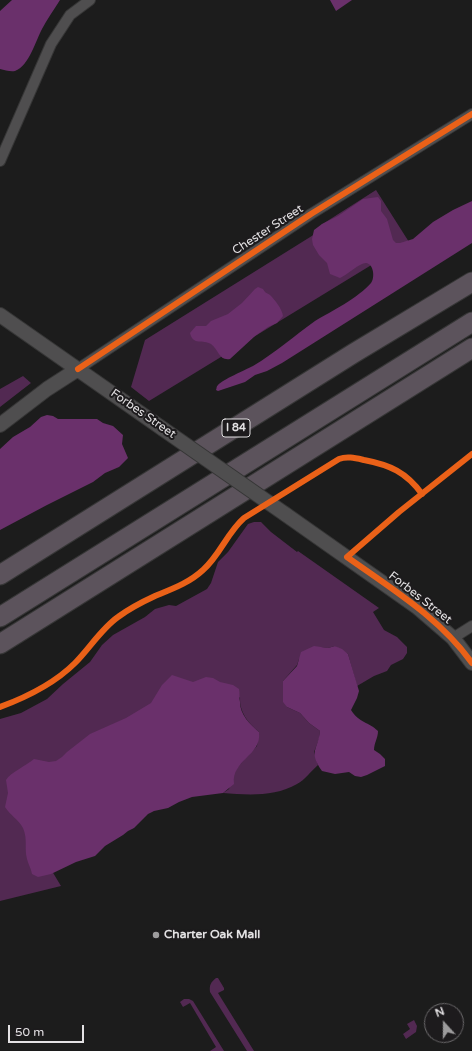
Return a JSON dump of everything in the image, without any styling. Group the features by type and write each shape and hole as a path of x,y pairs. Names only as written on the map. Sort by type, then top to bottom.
{"highway":[{"name":"I 84","path":"0,575 361,349 472,282"},
{"path":"0,604 472,309"},
{"path":"0,617 472,322"},
{"path":"0,644 468,350"}],"main road":[{"name":"Forbes Street","path":"0,315 418,607 452,638 472,663"},
{"path":"0,425 47,389 78,369"}],"street":[{"path":"0,162 51,44 70,15 90,0"},
{"name":"Chester Street","path":"78,369 311,214 472,114"},
{"path":"452,638 472,626"}],"shaded area":[{"path":"12,0 60,0 44,25 32,52 24,64 15,71 0,69 0,11"},
{"path":"330,0 352,0 336,11"},
{"path":"376,190 409,242 149,401 131,387 145,340 323,229 321,225"},
{"path":"378,197 381,201 381,211 387,219 393,240 396,243 413,239 433,222 472,201 472,243 282,363 267,371 255,375 245,382 218,391 216,390 220,383 261,361 315,321 337,309 366,289 373,278 372,268 369,264 366,263 360,265 340,278 330,274 327,263 319,255 313,245 312,239 314,230 322,224 338,216 363,199"},
{"path":"258,287 270,295 280,308 283,316 277,323 255,336 230,359 221,357 211,344 193,340 190,333 196,326 206,326 211,321 228,314"},
{"path":"23,376 31,383 0,407 0,389"},
{"path":"47,415 58,419 97,419 103,423 113,426 123,435 122,444 128,458 119,467 105,473 93,482 0,530 0,449 13,437 30,427 41,417"},
{"path":"261,522 271,532 297,552 298,551 379,608 373,612 384,630 397,637 407,647 407,653 403,659 391,665 387,671 374,676 357,686 348,654 335,646 328,648 318,647 299,659 297,665 283,681 287,707 300,713 309,723 320,731 319,739 314,752 318,765 303,780 288,788 270,793 223,793 229,789 235,770 257,746 259,732 245,717 241,708 240,697 29,833 61,886 0,901 0,719 21,713 47,699 90,662 102,645 113,635 145,617 155,609 169,605 176,606 207,589 211,583 218,562 228,552 248,524"},
{"path":"314,646 328,648 335,646 348,654 359,691 351,710 357,718 378,731 374,750 385,759 385,766 367,775 361,777 355,776 349,772 335,774 322,771 315,755 320,731 309,723 300,713 287,707 283,702 283,681 297,666 301,652"},
{"path":"172,675 193,682 206,677 213,678 220,682 233,685 239,689 240,707 249,722 259,732 259,740 252,753 237,769 234,776 234,784 223,793 192,797 168,808 148,814 134,828 105,846 95,856 76,862 51,874 38,877 32,874 27,861 23,828 5,807 8,793 6,780 8,777 34,759 49,762 56,761 90,734 126,718 151,703 162,685"},
{"path":"216,978 218,978 224,988 224,990 218,993 254,1051 247,1051 210,992 211,984"},
{"path":"184,999 193,1001 224,1051 210,1051 216,1047 190,1003 183,1007 180,1002"},
{"path":"414,1020 417,1026 416,1032 406,1039 403,1034 410,1029 407,1024"}],"cycle path":[{"path":"78,369 311,214 472,114"},
{"path":"472,454 399,512 347,557 430,618 445,632 472,663"},
{"path":"0,707 20,699 49,684 67,671 106,627 118,617 141,603 198,575 214,558 233,530 244,518 339,459 354,458 390,467 410,480 422,494"}],"place":[{"name":"Charter Oak Mall","path":"156,935"}]}
